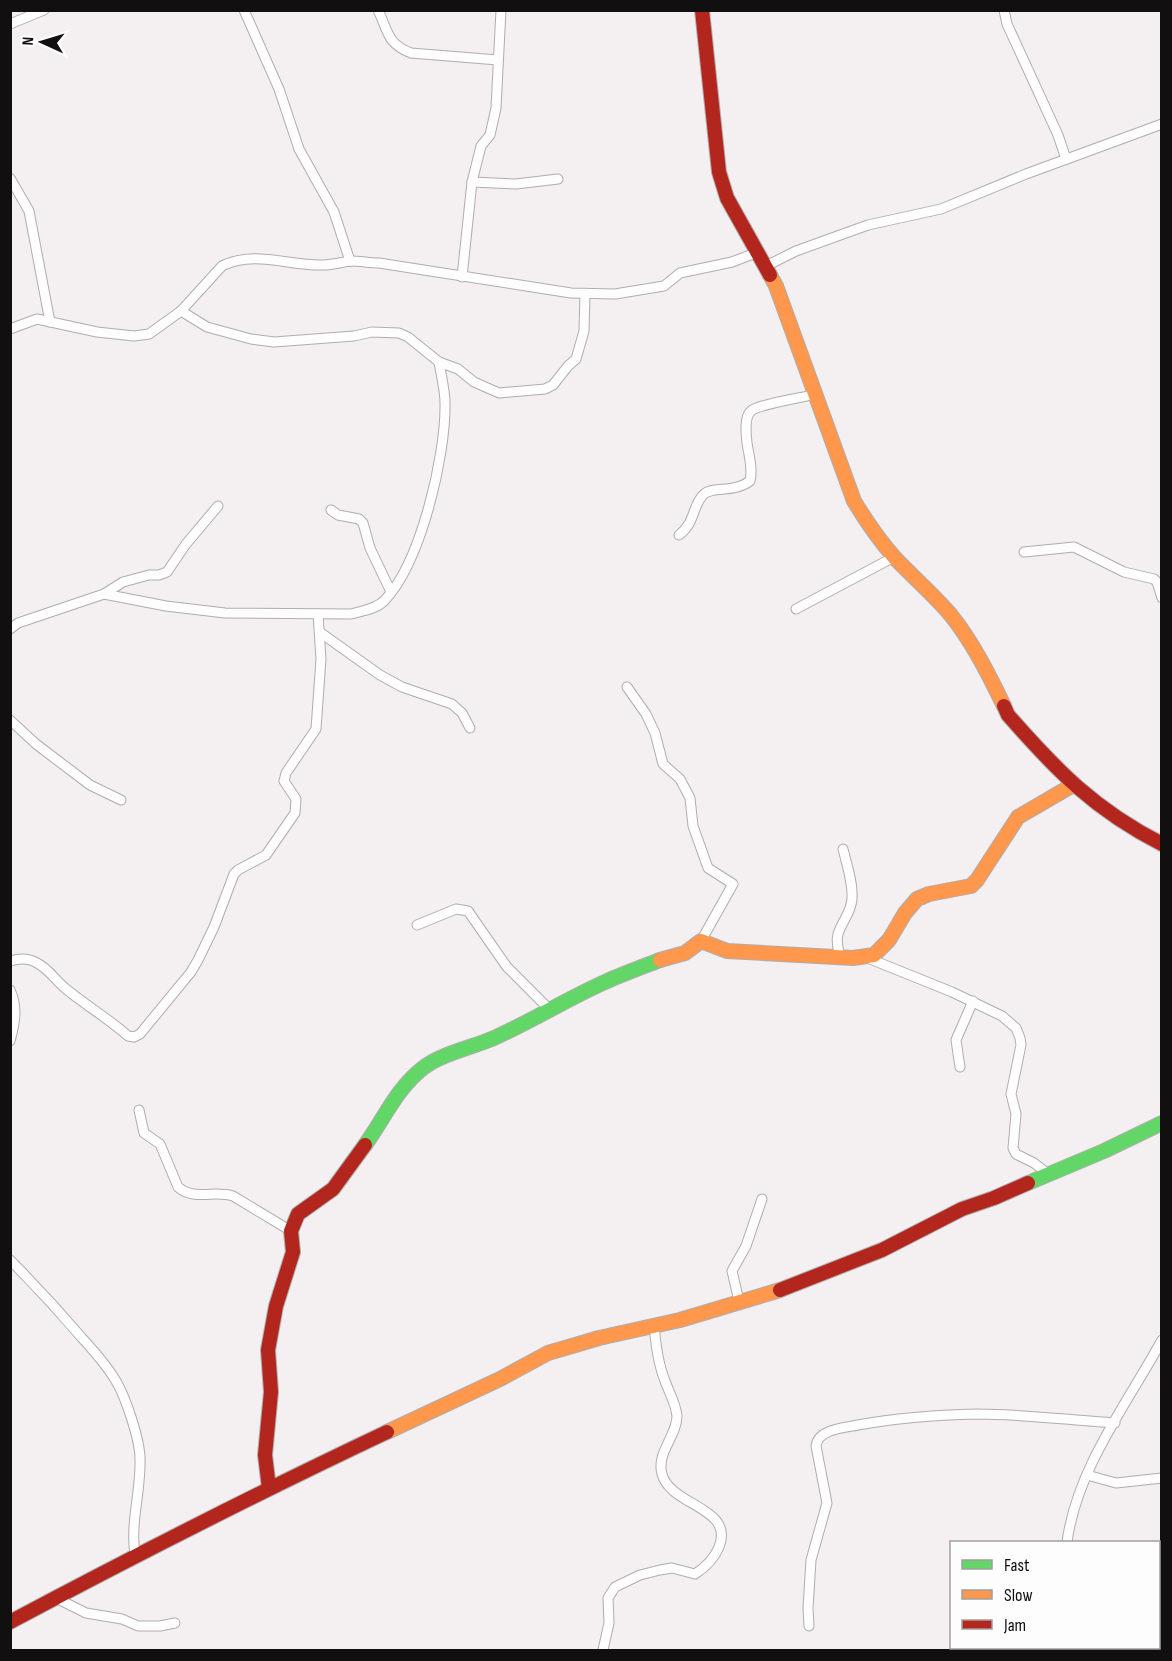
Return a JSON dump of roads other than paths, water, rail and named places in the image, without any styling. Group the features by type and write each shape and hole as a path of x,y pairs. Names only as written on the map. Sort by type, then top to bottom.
{"street":[{"path":"10,24 44,10"},
{"path":"244,10 279,90 299,149 334,212 350,261"},
{"path":"378,10 390,39 398,48 411,52 498,60"},
{"path":"462,278 472,182 481,146 488,139 496,108 501,10"},
{"path":"702,10 719,172 727,198 776,286 854,501 872,530 894,557 952,617 988,674 1008,715 1046,759 1073,785 1108,813 1130,828 1161,844"},
{"path":"1004,10 1007,24 1058,135 1066,159"},
{"path":"766,266 796,251 841,234 894,218 941,209 1161,124"},
{"path":"10,178 29,211 50,322"},
{"path":"472,182 516,184 558,179"},
{"path":"10,329 37,319 97,332 134,336 149,333 181,311 222,266 231,262 269,259 322,265 350,261 379,263 462,278 585,294 615,294 664,286 680,273 732,262 758,252"},
{"path":"181,311 207,327 251,339 274,342 354,336 372,332 399,333 408,337 439,362 458,369 464,376 492,392 499,393 544,389 553,385 576,359 584,331 585,294"},
{"path":"104,594 166,606 225,613 351,614 383,603 415,549 436,484 446,402 439,362"},
{"path":"679,535 691,522 703,495 708,491 737,488 750,481 752,474 746,433 751,411 766,404 816,394"},
{"path":"13,624 104,594 123,582 167,572 186,544 218,506"},
{"path":"331,510 338,515 358,519 363,524 370,548 391,592"},
{"path":"1024,552 1074,547 1125,572 1154,579 1161,598"},
{"path":"796,609 894,557"},
{"path":"10,961 26,959 38,963 68,991 128,1036 134,1037 140,1034 191,972 214,927 235,872 266,855 295,813 296,798 284,781 286,773 316,729 321,633 318,614"},
{"path":"321,633 380,675 402,687 452,704 462,713 471,728"},
{"path":"269,1488 264,1455 271,1392 268,1350 276,1306 288,1272 292,1252 291,1231 298,1214 322,1198 338,1183 408,1081 424,1067 440,1058 474,1047 551,1011 605,982 672,955 685,953 702,941 733,884 708,868 693,826 690,798 680,779 663,764 655,733 646,714 627,687"},
{"path":"10,720 36,744 90,785 121,800"},
{"path":"702,941 727,951 840,957 874,955 890,940 905,913 917,899 928,894 971,886 1018,817 1073,785"},
{"path":"840,957 838,934 849,913 852,900 843,849"},
{"path":"417,925 456,909 468,911 507,967 551,1011"},
{"path":"865,957 973,1001 1002,1016 1016,1028 1020,1038 1011,1094 1016,1113 1013,1148 1016,1154 1047,1173"},
{"path":"10,990 15,999 16,1017 10,1041"},
{"path":"960,1067 956,1040 973,1001"},
{"path":"139,1110 144,1133 160,1144 178,1187 183,1192 195,1195 225,1193 291,1231"},
{"path":"10,1622 135,1555 269,1488 500,1379 548,1353 598,1338 654,1326 793,1286 909,1237 962,1209 994,1198 1047,1173 1104,1151 1161,1123"},
{"path":"739,1301 732,1270 746,1246 762,1199"},
{"path":"10,1260 59,1311 94,1352 119,1387 138,1441 140,1459 139,1489 132,1527 135,1555"},
{"path":"603,1650 609,1623 608,1598 615,1587 640,1575 672,1568 695,1574 715,1557 722,1534 717,1519 688,1503 662,1476 664,1453 677,1417 659,1365 654,1326"},
{"path":"1067,1541 1076,1503 1087,1475 1161,1340"},
{"path":"809,1626 811,1560 827,1503 816,1446 820,1436 838,1429 894,1419 979,1414 1115,1423"},
{"path":"1087,1475 1116,1483 1161,1478"},
{"path":"54,1598 86,1613 122,1619 138,1626 175,1623"}]}
